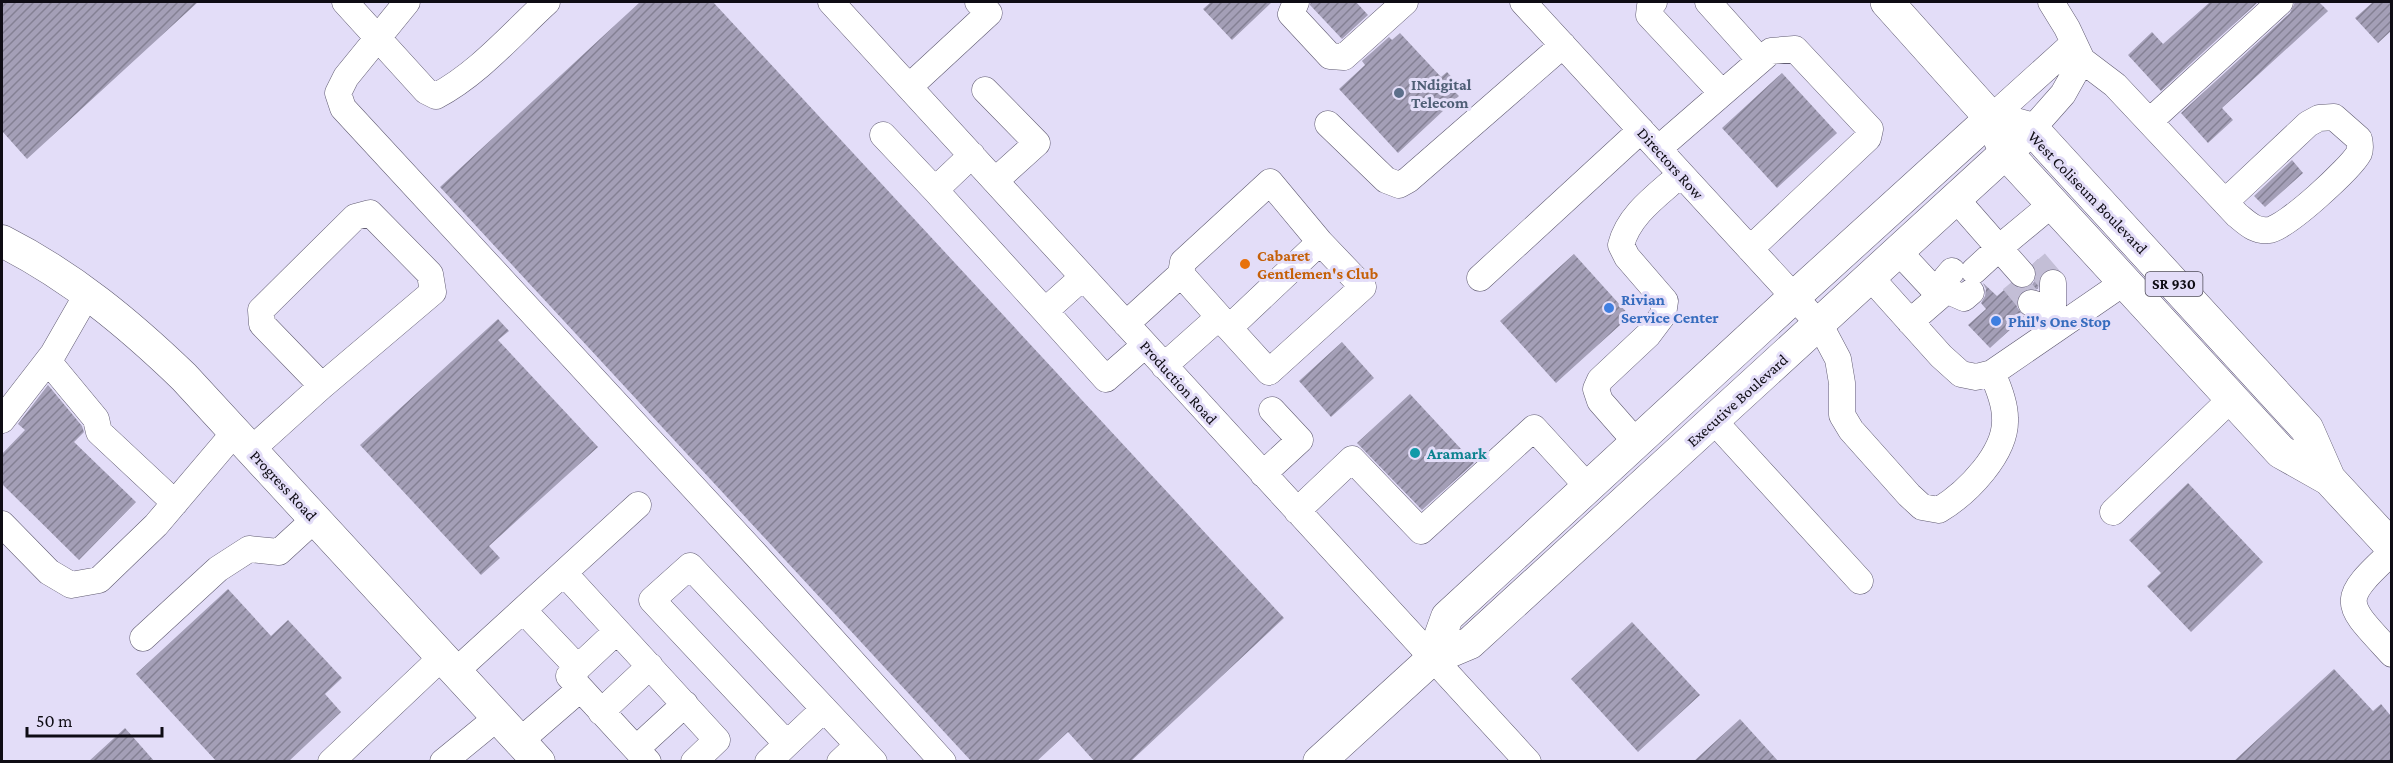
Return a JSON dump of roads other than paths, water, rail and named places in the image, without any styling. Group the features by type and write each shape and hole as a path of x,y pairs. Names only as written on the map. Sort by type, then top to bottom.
{"highway":[{"name":"West Coliseum Boulevard","path":"1887,2 1991,118 2006,153 2281,452 2330,479"},
{"name":"West Coliseum Boulevard","path":"1991,118 2032,129 2307,429 2330,479 2391,546"}],"main road":[{"name":"Executive Boulevard","path":"1432,659 1447,617 1991,118"},
{"name":"Executive Boulevard","path":"1319,762 1432,659 1470,643 2032,129"},
{"name":"Progress Road","path":"2,241 30,255 88,293 149,343 184,376 529,751"}],"street":[{"path":"345,2 426,91 436,96 449,90 479,66 547,2"},
{"path":"407,2 346,77 338,93 342,108 741,538 943,762"},
{"name":"Production Road","path":"831,2 1528,762"},
{"path":"909,87 989,13 978,2"},
{"path":"1296,2 1291,14 1330,56 1344,57 1405,2"},
{"name":"Directors Row","path":"1523,2 1820,325 1838,359 1842,383 1842,414 1846,422 1922,507 1939,510 1955,501 1982,473 1998,447 2005,419 1998,386 1992,373"},
{"path":"1654,2 1650,6 1649,15 1722,93"},
{"path":"1708,2 1760,60"},
{"path":"2051,2 2078,52 2115,85 2225,202 2255,229 2270,230 2287,223 2353,163 2361,150 2359,139 2334,117 2319,118 2308,124 2225,202"},
{"path":"2150,121 2280,2"},
{"path":"1328,124 1386,180 1399,185 1408,180 1563,45"},
{"path":"1658,149 1771,51 1795,49 1870,129 1868,138 1750,249"},
{"path":"1991,118 2078,52"},
{"path":"2032,129 2063,94 2078,52"},
{"path":"986,90 1037,143 995,181"},
{"path":"1480,278 1641,130"},
{"path":"883,135 1106,379 1145,345"},
{"path":"935,190 972,155"},
{"path":"1636,442 1600,401 1596,389 1600,380 1648,335 1663,315 1665,301 1627,257 1621,245 1624,232 1633,218 1681,174"},
{"path":"1126,324 1180,274 1183,261 1270,182 1320,242 1363,287 1269,372 1180,274"},
{"path":"1956,199 1983,273"},
{"path":"1910,321 1983,273 2052,204"},
{"path":"2,524 49,572 71,585 99,580 156,525 175,503 243,441 322,386 433,292 430,274 370,213 355,217 261,310 262,324 322,386"},
{"path":"1164,366 1224,322 1320,242"},
{"path":"1899,252 1983,273"},
{"path":"1045,311 1083,277"},
{"path":"1871,278 1941,356 1961,374 1976,377 1992,373 2049,303 2126,281"},
{"path":"2,420 48,361 88,293"},
{"path":"48,361 96,418 99,432 175,503"},
{"path":"2113,512 2232,398"},
{"path":"1263,474 1300,440 1272,410"},
{"path":"1714,421 1860,581"},
{"path":"1297,511 1352,459 1421,531 1534,428 1588,487"},
{"path":"331,762 449,664 523,610 638,505"},
{"path":"143,638 218,569 249,549 279,552 315,519"},
{"path":"2391,552 2356,589 2352,603 2358,618 2391,654"},
{"path":"787,744 652,600 690,566 824,709 857,756"},
{"path":"564,573 717,740 694,762"},
{"path":"523,610 579,678 601,712 642,755 685,704"},
{"path":"529,751 579,678 617,631"},
{"path":"601,712 650,666"},
{"path":"768,762 824,709"},
{"path":"443,762 498,717"}],"tunnel":[{"path":"2035,262 2053,283"},
{"path":"2013,281 2031,303"}],"place":[{"name":"INdigital Telecom","path":"1399,93"},
{"name":"Cabaret Gentlemen's Club","path":"1245,264"},
{"name":"Rivian Service Center","path":"1609,308"},
{"name":"Phil's One Stop","path":"1996,321"},
{"name":"Aramark","path":"1415,453"}]}
